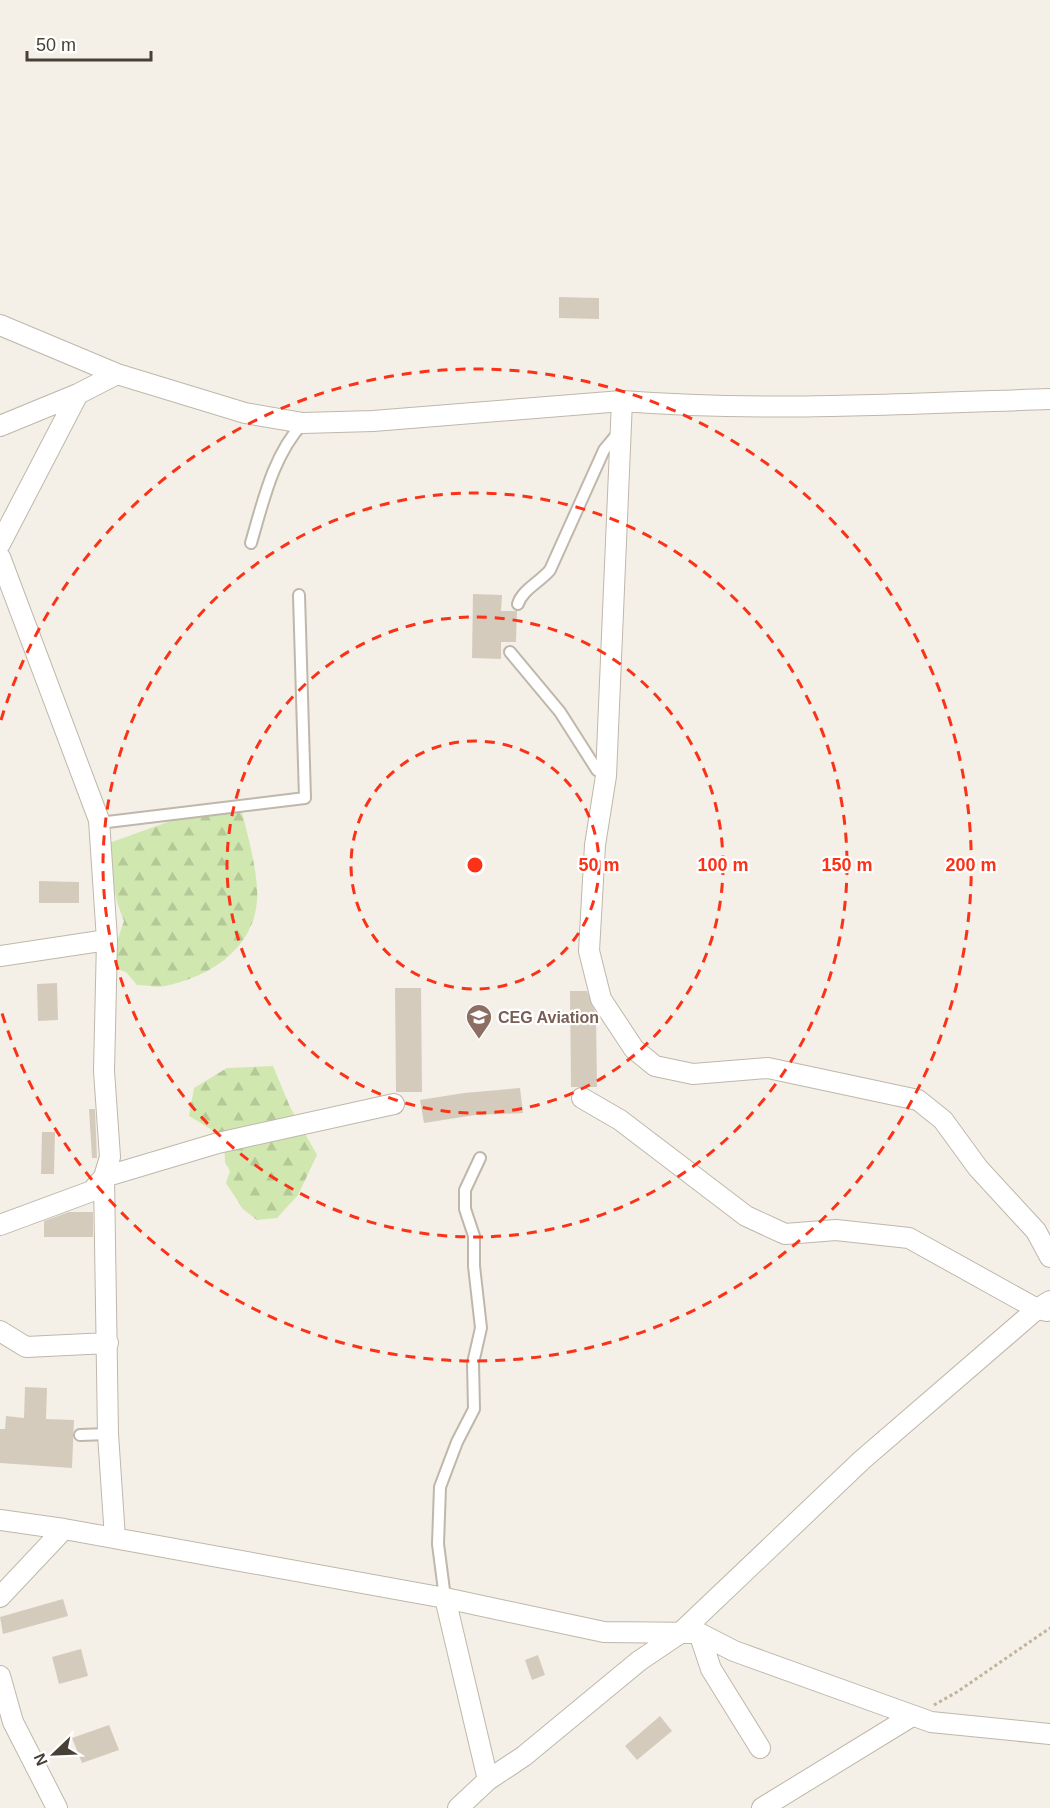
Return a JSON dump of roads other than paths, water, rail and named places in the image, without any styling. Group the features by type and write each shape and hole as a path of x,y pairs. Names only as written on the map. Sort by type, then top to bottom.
{"street":[{"path":"0,325 117,375 245,413 303,423 622,401 659,404 863,406 1050,399"},
{"path":"0,426 78,394 117,375"},
{"path":"0,544 78,394"},
{"path":"622,401 606,776 595,845 589,951 602,999 634,1049 655,1066 693,1074 768,1068 918,1100 943,1120 978,1168 1036,1231 1050,1257"},
{"path":"0,557 99,823 106,940 104,1071 110,1157 104,1178 108,1434 115,1538"},
{"path":"0,956 106,940"},
{"path":"458,1808 488,1780 524,1756 639,1661 689,1634 862,1460 1046,1307 909,1238 836,1230 785,1234 756,1220 620,1120 582,1098"},
{"path":"0,1226 92,1191 104,1178 218,1143 394,1104"},
{"path":"0,1331 26,1347 108,1343"},
{"path":"0,1520 64,1529 445,1598 604,1632 689,1634 931,1722 1050,1734"},
{"path":"0,1597 64,1529"},
{"path":"445,1598 488,1780"},
{"path":"689,1634 760,1748"},
{"path":"0,1676 12,1722 57,1808"},
{"path":"762,1808 912,1716"}],"lane":[{"path":"250,543 270,479 293,434 303,423"},
{"path":"518,604 520,596 536,585 550,570 604,450 621,428"},
{"path":"99,823 306,798 299,595"},
{"path":"510,652 560,712 597,770 606,776"},
{"path":"445,1598 438,1544 440,1487 457,1442 474,1409 473,1364 481,1328 474,1266 474,1236 465,1209 465,1190 480,1158"},
{"path":"80,1434 108,1434"}],"place":[{"name":"CEG Aviation","path":"479,1040"}]}
